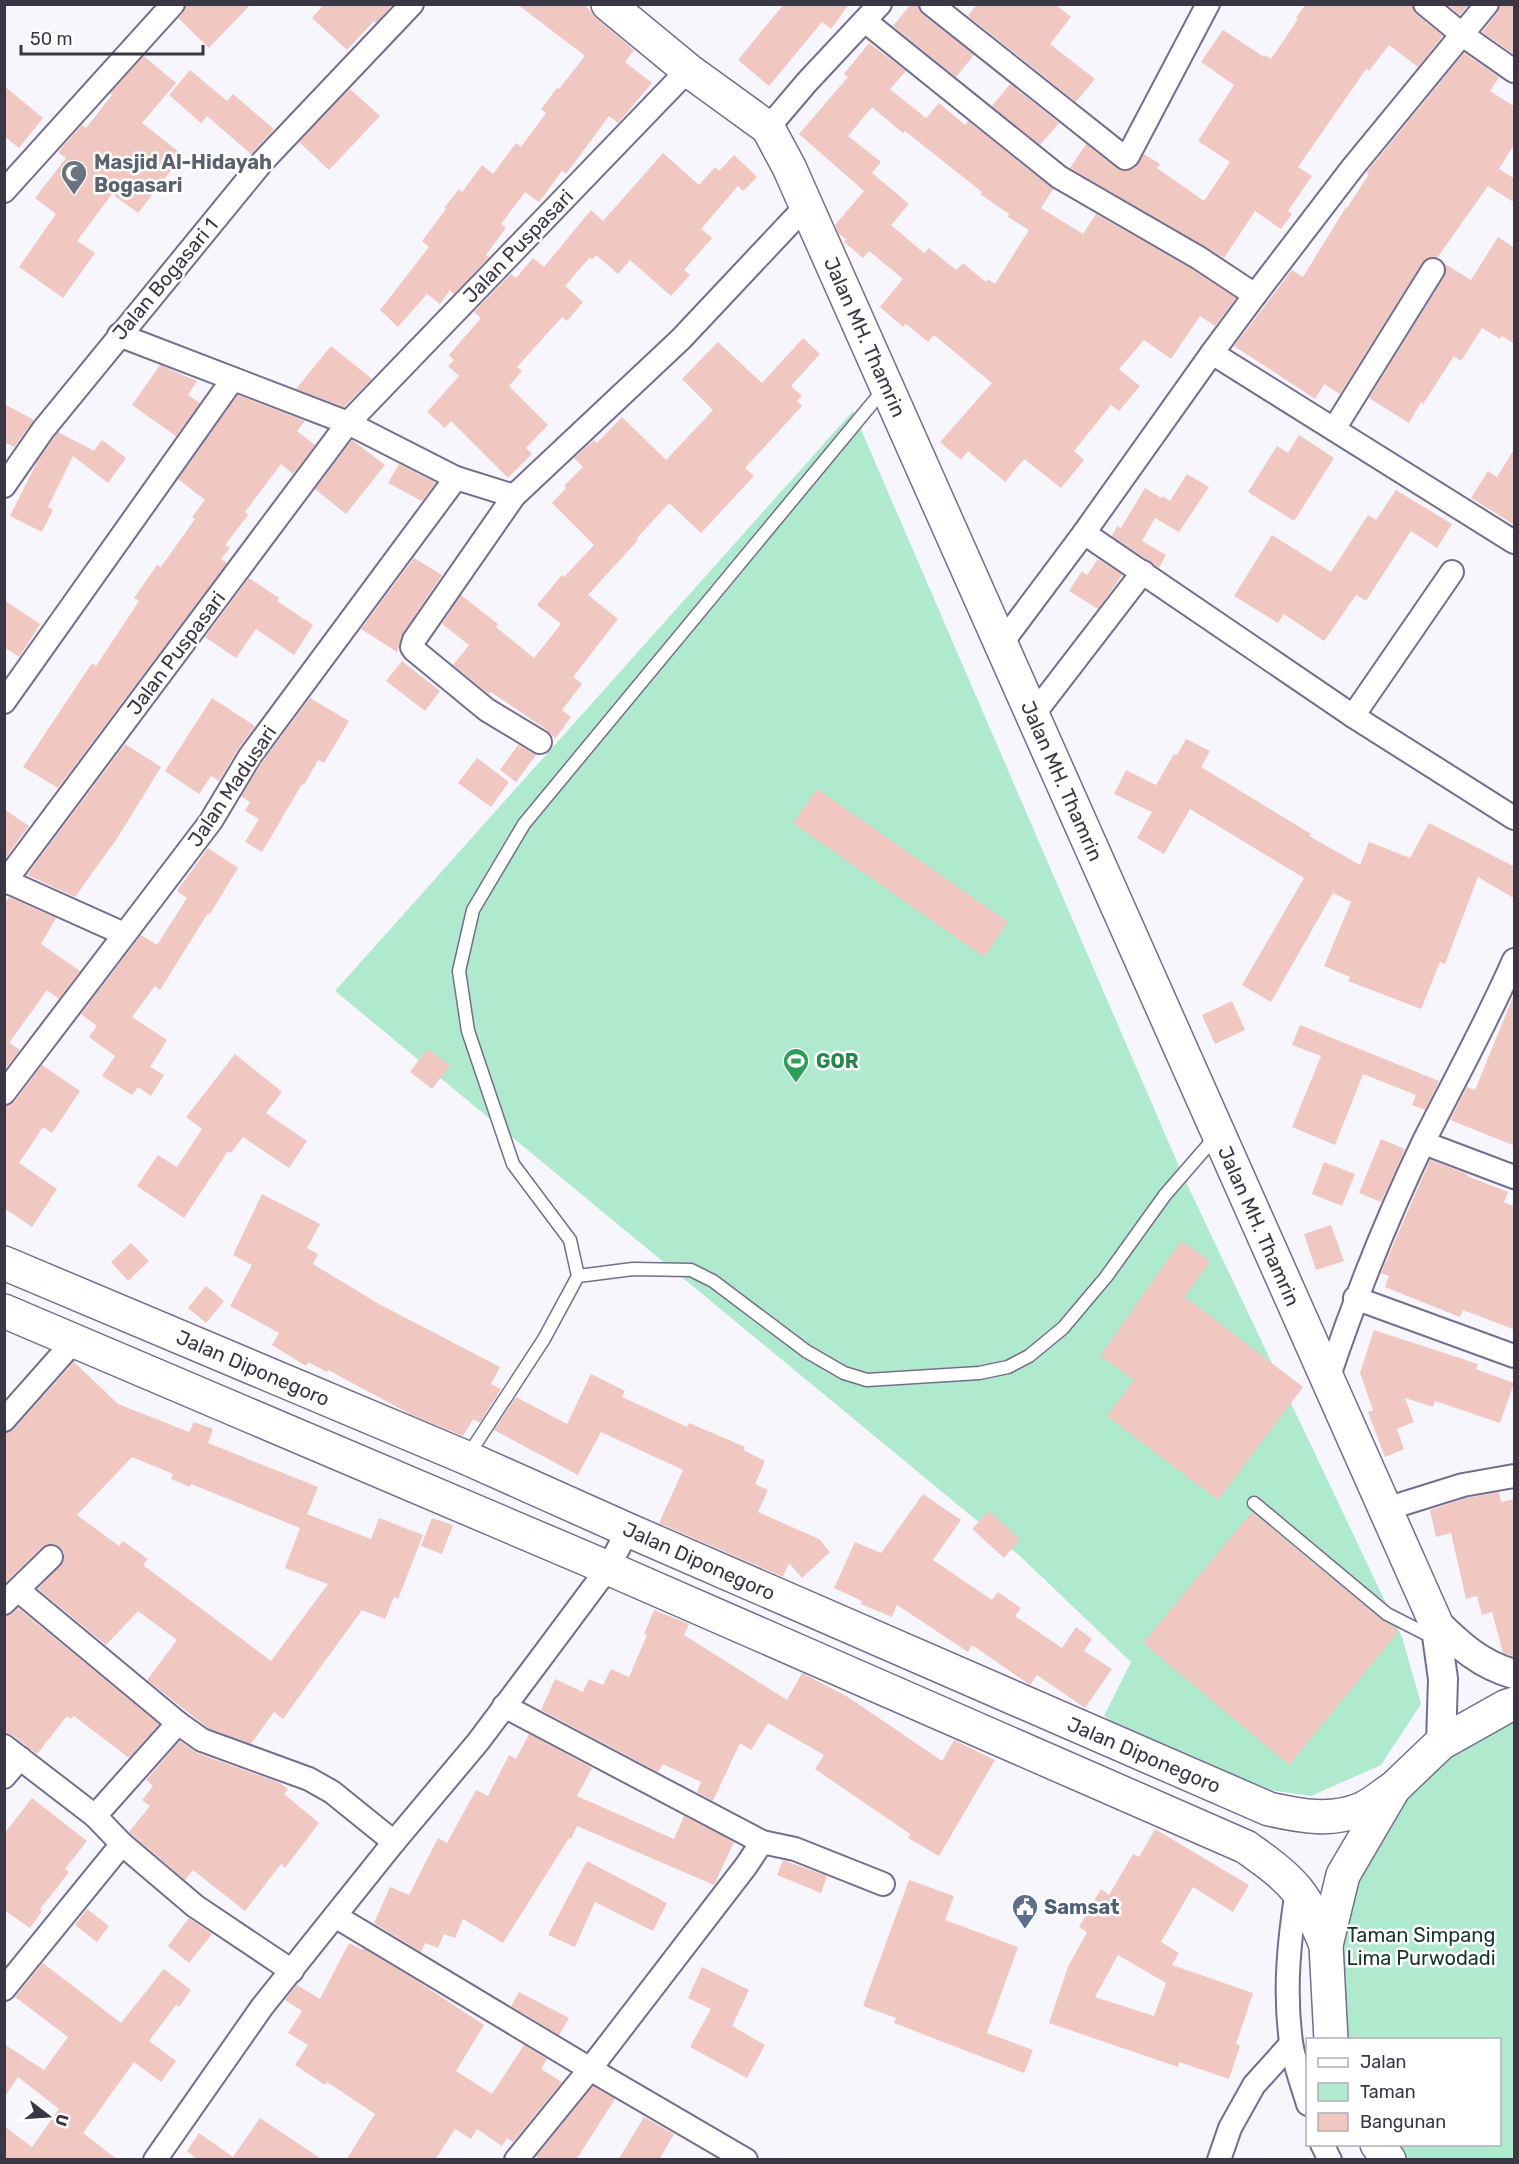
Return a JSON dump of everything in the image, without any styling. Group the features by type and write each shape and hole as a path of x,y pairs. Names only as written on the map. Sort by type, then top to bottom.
{"main road":[{"name":"Jalan MH. Thamrin","path":"608,4 688,70 768,128 807,205 1386,1509 1437,1631"},
{"name":"Jalan Diponegoro","path":"4,1263 466,1458 1269,1809 1304,1816 1333,1818 1363,1808 1394,1788"},
{"path":"4,1311 608,1568 1246,1847 1273,1867 1297,1890 1313,1916 1326,1945"},
{"path":"1331,2038 1326,1945 1343,1875 1394,1788 1441,1743 1515,1704"},
{"path":"1378,2146 1389,2160"}],"street":[{"path":"4,191 173,4"},
{"name":"Jalan Bogasari 1","path":"4,486 43,430 263,161 412,4"},
{"path":"768,128 807,82 880,4"},
{"path":"931,4 1125,158 1208,4"},
{"path":"1425,4 1464,36 1515,71"},
{"path":"1001,644 1084,533 1212,352 1353,167 1464,36 1487,4"},
{"path":"865,21 1059,177 1199,258 1256,295"},
{"name":"Jalan Puspasari","path":"5,882 348,423 688,70"},
{"path":"540,742 487,710 414,650 412,647 414,640 514,496 681,339 807,205"},
{"path":"1335,429 1433,270"},
{"path":"119,335 348,423 456,477 514,496"},
{"path":"1212,352 1515,542"},
{"path":"4,702 233,379"},
{"name":"Jalan Madusari","path":"4,1093 211,820 250,756 456,477"},
{"path":"1084,533 1353,716 1515,818"},
{"path":"1033,715 1143,572"},
{"path":"1353,716 1452,572"},
{"path":"5,882 124,934"},
{"path":"1328,1379 1355,1298 1424,1143 1506,1003 1515,960"},
{"path":"1424,1143 1515,1177"},
{"path":"1355,1298 1515,1356"},
{"path":"4,1420 75,1340"},
{"path":"1386,1509 1463,1485 1515,1476"},
{"path":"155,2160 262,2007 394,1842 478,1742 608,1568 628,1530"},
{"path":"51,1557 11,1596 202,1740 309,1779 333,1792 394,1842"},
{"path":"1437,1631 1494,1667 1515,1674"},
{"path":"1437,1631 1443,1679 1441,1743"},
{"path":"504,1706 762,1842 795,1849 883,1884"},
{"path":"95,1816 178,1723"},
{"path":"4,1777 12,1752 95,1816 122,1844 195,1906 292,1971"},
{"path":"516,2160 590,2069 762,1842"},
{"path":"4,1989 122,1844"},
{"path":"1297,1890 1288,1947 1287,1992 1291,2044 1306,2097"},
{"path":"335,1916 746,2160"},
{"path":"1219,2160 1230,2128 1254,2085 1291,2044"},
{"path":"1323,2146 1330,2160"}],"lane":[{"path":"466,1458 544,1338 579,1276 570,1240 513,1164 468,1031 459,971 473,910 524,824 886,386"},
{"path":"579,1276 633,1269 690,1270 712,1281 806,1351 844,1372 867,1380 979,1373 1008,1367 1029,1356 1063,1328 1106,1277 1165,1195 1218,1134"},
{"path":"1254,1503 1387,1614 1437,1631"}],"green space":[{"name":"GOR","path":"853,411 1184,1178 1402,1637 1421,1704 1381,1765 1311,1796 1256,1788 1128,1733 1104,1716 1131,1662 1021,1557 335,991"},
{"name":"Taman Simpang Lima Purwodadi","path":"1514,1704 1514,2159 1391,2159 1381,2146 1501,2146 1501,2038 1331,2038 1343,1875 1394,1788"}],"building":[{"path":"186,4 251,4 209,48 178,18 183,13"},
{"path":"324,4 393,4 347,50 312,18"},
{"path":"517,4 583,4 634,50 625,62 652,83 618,123 609,116 566,174 562,171 539,202 525,192 501,224 506,228 486,255 489,257 454,294 450,290 440,304 427,294 398,327 380,310 429,247 422,241 446,209 444,208 459,189 462,192 482,165 493,174 516,143 521,147 546,113 541,109 585,56"},
{"path":"784,4 849,4 831,29 822,22 769,86 738,60"},
{"path":"911,4 918,4 923,15 974,55 956,77 893,26"},
{"path":"977,4 1055,4 1071,17 1050,44 1095,79 1076,102 968,16"},
{"path":"1306,4 1412,4 1416,14 1443,36 1418,67 1389,45 1369,71 1366,69 1298,167 1312,176 1288,211 1292,214 1281,229 1255,211 1224,258 1070,168 1086,144 1117,169 1124,171 1135,167 1144,154 1160,164 1157,168 1204,201 1230,162 1198,141 1234,85 1201,62 1223,30 1264,57 1265,55 1271,59"},
{"path":"1447,4 1469,4 1460,15"},
{"path":"1500,4 1515,4 1515,55 1482,32 1497,13"},
{"path":"869,43 906,71 890,89 926,118 939,103 965,125 968,121 1053,189 1041,208 1083,234 1096,214 1192,269 1236,298 1215,326 1200,316 1171,359 1144,340 1119,369 1140,386 1119,411 1111,405 1074,451 1084,460 1061,488 1024,459 1005,482 968,451 961,460 940,442 992,383 934,335 928,342 906,324 903,327 880,307 903,279 869,251 863,258 844,242 846,239 839,234 835,225 864,191 799,134 848,77 844,74","holes":["872,107 903,133 905,131 982,192 980,194 1009,214 1008,217 1029,230 995,284 988,279 986,282 963,263 956,270 929,248 924,253 891,225 909,204 872,173 881,162 848,136"]},
{"path":"1464,53 1499,77 1490,91 1515,107 1515,143 1499,169 1515,179 1515,203 1488,186 1437,258 1427,258 1422,263 1340,394 1324,384 1315,399 1234,346 1292,270 1303,277 1369,174 1366,173"},
{"path":"144,56 176,83 142,123 183,155 138,213 112,194 77,241 95,253 63,298 19,267 56,214 35,198 66,158 58,152 82,125 86,128 112,95 110,93"},
{"path":"190,70 227,101 233,94 274,129 251,154 207,116 201,123 169,95"},
{"path":"1010,84 1059,123 1040,145 992,106"},
{"path":"4,86 43,118 19,148 4,136"},
{"path":"350,89 380,116 329,170 299,142"},
{"path":"663,153 699,185 715,167 719,171 734,155 757,177 743,191 738,186 701,229 712,238 684,270 690,275 671,296 630,260 618,274 596,255 592,260 590,257 565,286 583,302 567,321 562,317 517,367 522,371 509,386 548,425 526,448 532,454 508,478 451,421 445,428 427,412 459,376 448,366 454,360 449,355 481,318 474,312 511,274 516,278 533,258 544,267 591,210 603,221"},
{"path":"1498,237 1515,248 1515,344 1502,336 1500,339 1482,328 1461,361 1454,356 1409,423 1369,398 1444,277 1445,264 1471,280"},
{"path":"803,338 820,354 791,386 802,396 797,401 802,406 745,468 754,476 701,533 669,503 588,595 618,619 573,677 582,684 562,710 571,717 555,739 547,730 491,692 489,694 453,665 469,645 442,624 461,595 498,624 496,627 534,658 561,624 537,605 562,575 564,577 594,545 552,503 566,488 564,486 583,467 574,458 594,440 597,443 622,417 666,460 713,410 682,379 718,342 762,383"},
{"path":"331,346 372,379 344,407 296,389"},
{"path":"160,365 197,381 188,395 200,403 176,436 132,405"},
{"path":"238,395 305,421 297,431 315,445 293,474 281,464 245,512 248,515 225,545 230,548 221,559 227,563 58,788 23,767 92,663 96,666 139,601 134,598 157,565 161,567 195,519 192,517 205,500 178,479"},
{"path":"4,404 34,420 14,447 4,442"},
{"path":"58,432 94,451 102,440 126,458 108,483 73,456 48,507 53,510 42,532 10,516 38,460"},
{"path":"1299,435 1334,458 1294,521 1248,492 1277,446 1288,453"},
{"path":"352,440 385,465 346,514 315,489"},
{"path":"1515,448 1515,525 1471,498 1488,471 1497,477"},
{"path":"399,464 436,483 422,501 388,483"},
{"path":"1187,474 1209,487 1179,532 1155,518 1142,541 1166,555 1159,568 1112,536 1117,526 1121,528 1145,488 1170,501"},
{"path":"1396,490 1452,524 1437,548 1411,531 1366,601 1356,595 1324,641 1284,614 1278,623 1234,596 1272,535 1331,572 1368,515 1376,520"},
{"path":"414,558 442,575 403,633 397,652 361,629"},
{"path":"1098,559 1122,575 1098,609 1069,591 1082,571 1087,575"},
{"path":"249,578 279,598 277,601 313,625 294,655 256,629 236,658 205,637"},
{"path":"4,600 40,624 19,657 4,647"},
{"path":"402,661 440,691 425,711 386,681"},
{"path":"212,698 255,726 219,781 211,776 199,794 165,771"},
{"path":"310,698 349,721 324,763 318,760 304,785 302,784 262,852 245,842 259,819 245,811 250,802 241,796 261,764"},
{"path":"1186,739 1210,751 1201,767 1311,834 1309,836 1360,865 1369,842 1410,858 1429,823 1515,867 1515,899 1478,877 1445,964 1440,962 1421,1009 1348,981 1350,977 1324,966 1351,902 1333,893 1271,1002 1242,985 1304,878 1190,809 1164,854 1137,838 1152,812 1114,794 1126,770 1156,785 1174,754 1177,755"},
{"path":"125,744 161,767 116,840 75,897 27,875"},
{"path":"518,745 536,755 516,782 500,770"},
{"path":"477,758 509,782 491,807 458,783"},
{"path":"817,789 1008,922 984,957 793,823"},
{"path":"4,809 29,826 4,860"},
{"path":"208,848 238,868 160,990 155,986 132,1017 167,1040 150,1067 164,1075 151,1096 138,1087 132,1095 102,1076 115,1056 89,1037 97,1026 81,1014 141,935 157,945 187,898 177,891"},
{"path":"9,897 56,918 41,944 80,971 59,999 47,990 9,1043 20,1050 4,1070 4,905"},
{"path":"1515,992 1515,1146 1450,1120 1467,1087 1475,1090"},
{"path":"1232,1001 1245,1030 1215,1044 1202,1015"},
{"path":"1300,1025 1439,1081 1425,1110 1412,1105 1416,1095 1363,1074 1335,1145 1292,1127 1321,1056 1292,1045"},
{"path":"427,1049 450,1065 432,1089 410,1072"},
{"path":"235,1054 282,1092 266,1113 307,1141 289,1168 243,1137 231,1153 228,1151 184,1218 137,1186 158,1155 177,1167 202,1129 186,1117"},
{"path":"42,1065 80,1091 52,1133 43,1127 19,1163 57,1189 32,1227 4,1208 4,1106 15,1101"},
{"path":"1381,1139 1405,1149 1381,1202 1359,1193"},
{"path":"1430,1160 1508,1192 1504,1202 1515,1207 1515,1330 1463,1310 1460,1317 1385,1287 1389,1276 1381,1273"},
{"path":"1324,1162 1355,1174 1342,1206 1312,1194"},
{"path":"262,1194 320,1224 307,1248 318,1254 313,1264 379,1304 500,1367 491,1384 501,1389 480,1423 473,1419 463,1436 412,1415 328,1370 327,1372 308,1362 306,1366 272,1345 279,1333 230,1306 252,1265 233,1255"},
{"path":"1331,1225 1344,1261 1316,1270 1304,1234"},
{"path":"1181,1241 1210,1261 1185,1297 1303,1387 1218,1500 1107,1416 1134,1380 1100,1356"},
{"path":"131,1243 149,1261 128,1281 111,1262"},
{"path":"206,1286 224,1301 206,1323 188,1308"},
{"path":"1374,1330 1478,1364 1476,1369 1514,1383 1500,1423 1435,1401 1433,1407 1405,1398 1414,1422 1397,1429 1404,1449 1385,1457 1368,1412 1373,1410 1360,1373"},
{"path":"74,1362 118,1404 189,1432 194,1422 213,1429 208,1443 318,1487 307,1514 371,1539 379,1518 423,1535 398,1599 394,1597 385,1619 362,1610 283,1719 274,1712 251,1744 208,1728 147,1680 177,1640 138,1611 106,1645 38,1589 64,1561 64,1553 60,1547 54,1544 42,1547 4,1584 4,1433 14,1429","holes":["132,1457 173,1474 171,1479 190,1487 191,1484 300,1528 285,1568 328,1584 271,1661 143,1565 148,1559 123,1541 119,1546 77,1515"]},
{"path":"591,1374 625,1391 622,1397 687,1427 689,1423 745,1447 743,1450 765,1461 755,1484 768,1490 758,1512 819,1539 830,1552 802,1578 789,1563 783,1577 659,1523 683,1470 601,1432 578,1475 494,1430 516,1397 567,1424"},
{"path":"1499,1492 1501,1502 1515,1499 1515,1657 1503,1653 1492,1612 1482,1615 1477,1596 1466,1599 1451,1533 1436,1537 1430,1510 1466,1498"},
{"path":"923,1494 961,1520 933,1560 992,1600 998,1592 1021,1608 1015,1616 1062,1648 1076,1627 1092,1639 1084,1651 1112,1669 1085,1708 1037,1675 1030,1685 972,1645 968,1652 897,1605 892,1617 861,1604 862,1601 834,1588 855,1542 881,1553"},
{"path":"989,1511 1020,1539 1004,1558 972,1529"},
{"path":"1252,1512 1382,1620 1399,1631 1289,1765 1143,1643"},
{"path":"432,1518 453,1525 442,1554 421,1546"},
{"path":"18,1608 159,1724 129,1758 74,1716 71,1719 67,1716 37,1754 12,1735 4,1733 4,1616 13,1613"},
{"path":"654,1610 689,1624 684,1635 787,1700 802,1673 848,1697 942,1761 954,1740 995,1760 939,1856 908,1838 910,1834 815,1769 824,1755 768,1723 751,1750 740,1743 713,1801 697,1792 701,1782 663,1764 658,1772 541,1710 555,1679 583,1692 589,1679 603,1685 611,1669 629,1677 647,1635 644,1634"},
{"path":"529,1734 592,1768 577,1796 674,1839 684,1816 734,1842 714,1885 577,1826 571,1839 569,1838 503,1943 463,1919 455,1938 444,1934 438,1948 425,1943 421,1952 374,1923 390,1887 409,1895 438,1838 447,1843 476,1790 488,1796 509,1755 516,1759"},
{"path":"180,1741 197,1753 280,1783 288,1789 284,1794 319,1823 285,1868 281,1864 245,1911 193,1870 185,1880 129,1832 150,1806 142,1800 153,1786 146,1780"},
{"path":"32,1798 87,1841 65,1869 69,1872 40,1909 42,1911 30,1928 4,1910 4,1834"},
{"path":"1155,1829 1249,1885 1233,1912 1193,1887 1161,1942 1179,1953 1172,1965 1253,1993 1236,2044 1240,2046 1229,2079 1179,2062 1178,2067 1049,2023 1068,1967 1087,1932 1079,1927 1101,1889 1109,1895 1133,1854 1139,1857","holes":["1118,1955 1166,1983 1154,2016 1095,1997"]},
{"path":"783,1860 827,1876 821,1893 777,1875"},
{"path":"587,1861 667,1903 653,1931 595,1902 575,1947 548,1935"},
{"path":"909,1880 954,1896 945,1920 1018,1947 987,2033 1033,2050 1024,2073 894,2023 896,2018 863,2006"},
{"path":"87,1909 109,1926 97,1942 75,1925"},
{"path":"189,1918 212,1934 189,1963 168,1946"},
{"path":"349,1943 362,1950 363,1948 411,1977 484,2025 456,2071 492,2094 524,2045 547,2059 541,2069 562,2082 513,2142 507,2138 502,2146 477,2129 471,2139 455,2129 435,2160 346,2160 375,2114 327,2082 325,2085 295,2065 308,2045 288,2033 302,2011 285,2000 297,1985 320,1999"},
{"path":"43,1963 121,2023 164,1969 191,1990 179,2007 176,2005 149,2041 176,2061 161,2082 134,2062 83,2133 118,2160 4,2160 4,2126 32,2147 59,2109 18,2077 4,2098 4,2044 44,2070 68,2037 15,1997"},
{"path":"702,1967 749,1990 732,2026 765,2045 747,2078 690,2047 711,2009 688,1998"},
{"path":"519,1992 569,2018 559,2035 511,2006"},
{"path":"593,2086 615,2099 576,2160 541,2160 536,2156"},
{"path":"644,2117 674,2134 659,2160 618,2160"},
{"path":"260,2118 323,2160 198,2160 187,2151 199,2133 233,2157"}],"place":[{"name":"Masjid Al-Hidayah Bogasari","path":"74,196"},
{"name":"GOR","path":"796,1084"},
{"name":"Samsat","path":"1025,1930"}]}
